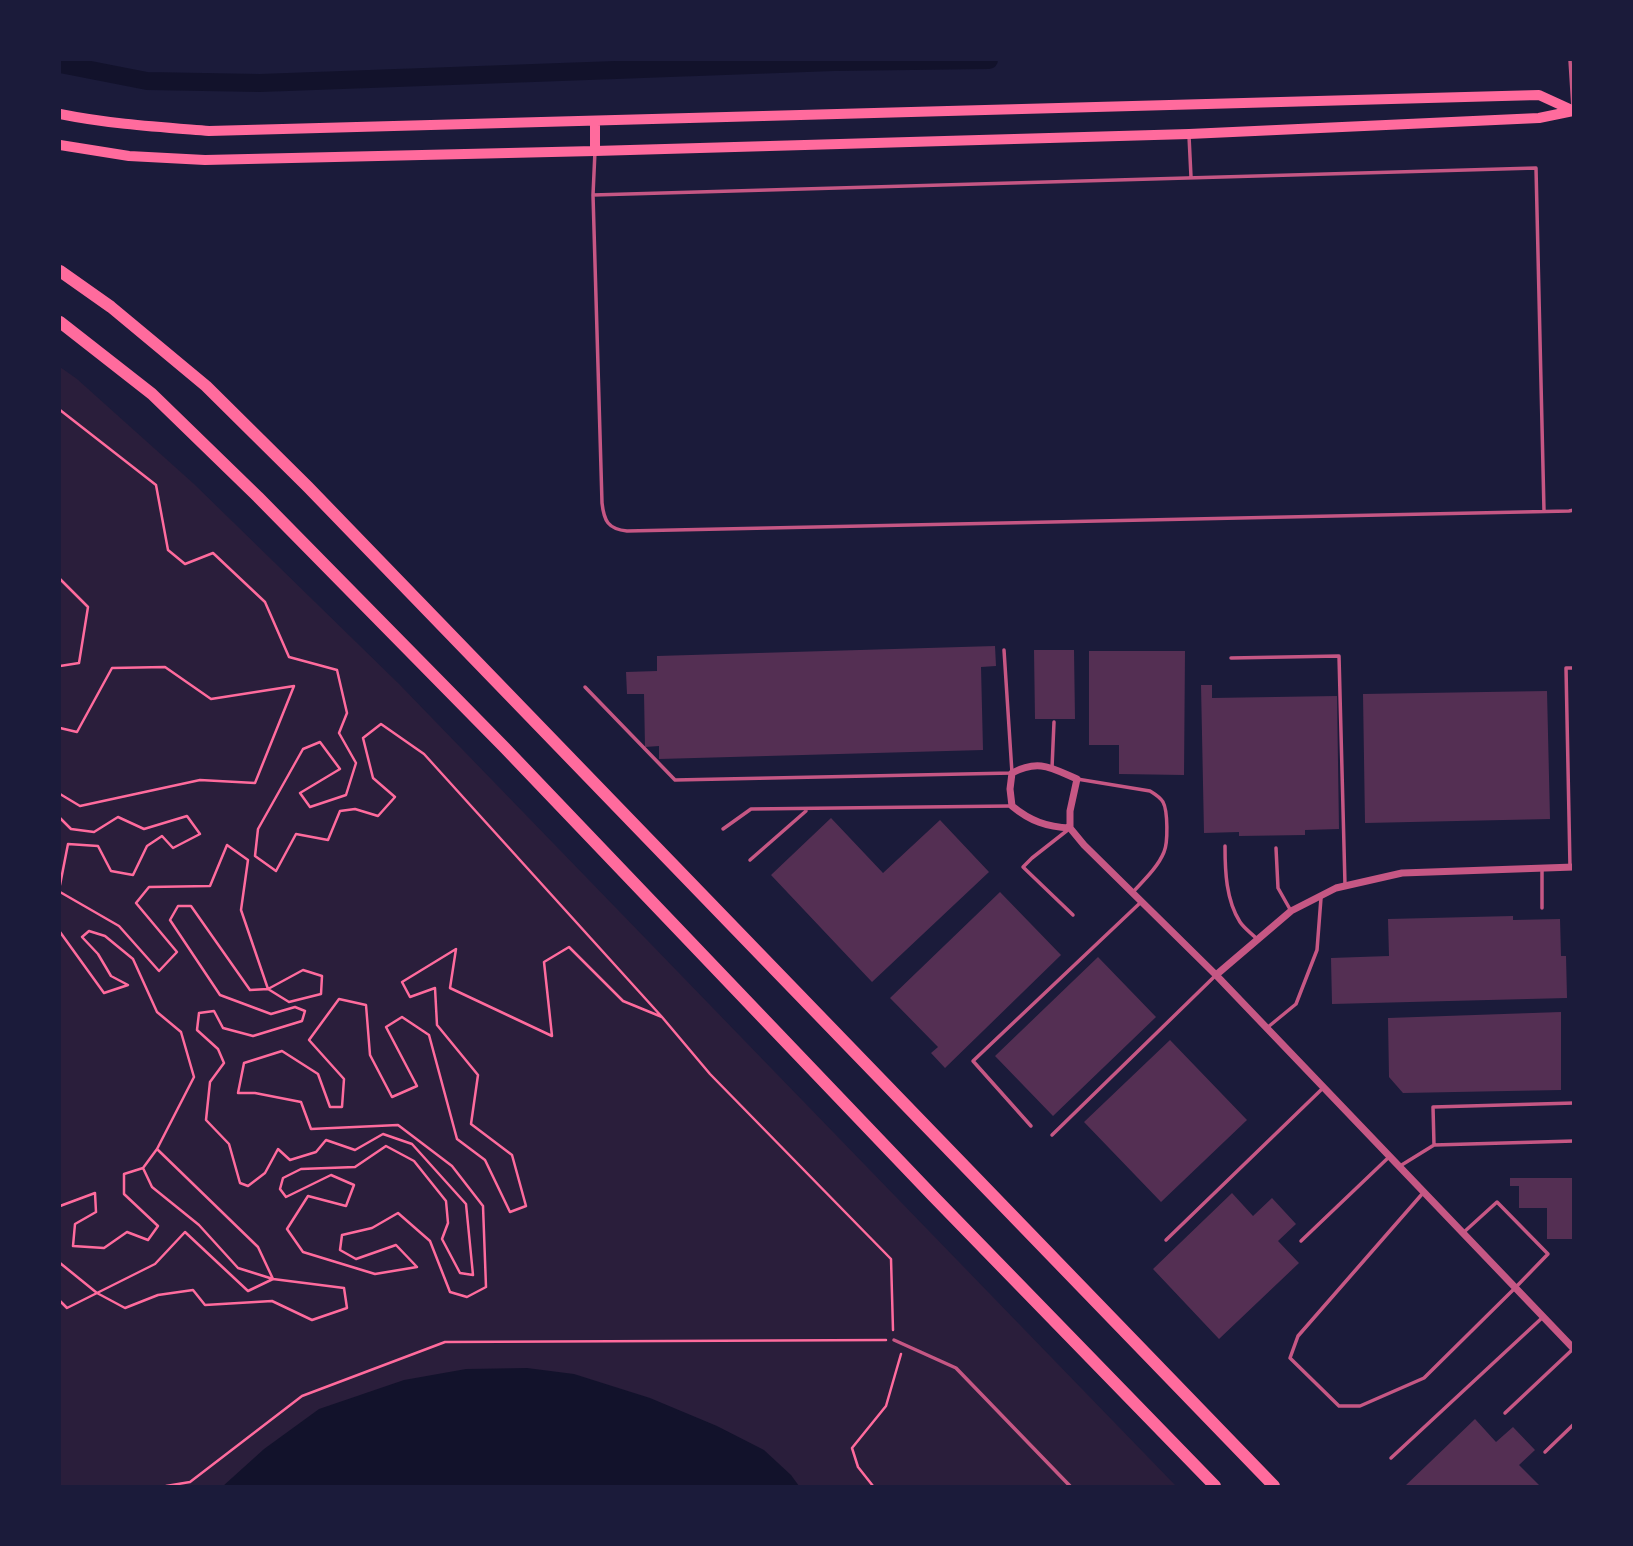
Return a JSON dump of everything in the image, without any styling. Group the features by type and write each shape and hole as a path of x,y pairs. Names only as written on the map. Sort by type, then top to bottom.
{"highway":[{"path":"60,271 111,307 206,386 308,487 1274,1486"},
{"path":"60,322 152,394 258,497 505,748 933,1196 1215,1486"}],"main road":[{"path":"60,114 86,120 209,131 1539,95 1573,111 1539,118 1189,134 205,160 129,156 60,145"},
{"path":"594,121 595,151"}],"street":[{"path":"1070,828 1054,827 1035,821 1012,806 1012,773 1023,767 1036,765 1052,768 1077,779 1070,811 1070,828 1084,845 1216,975 1573,1349"},
{"path":"1216,975 1291,911 1336,888 1402,873 1572,867"}],"lane":[{"path":"1570,60 1573,110"},
{"path":"1189,134 1191,178"},
{"path":"595,151 593,195 603,503 605,519 618,530 1573,510"},
{"path":"593,195 1536,168 1544,511"},
{"path":"585,687 675,780 1012,773 1004,650"},
{"path":"1231,659 1339,656 1345,886"},
{"path":"1572,867 1566,668 1573,668"},
{"path":"1052,768 1054,722"},
{"path":"1077,779 1150,792 1163,802 1166,809 1166,850 1133,892"},
{"path":"723,829 751,809 1012,806"},
{"path":"750,860 807,809"},
{"path":"1070,828 1023,867 1073,915"},
{"path":"1226,846 1230,897 1240,922 1257,940"},
{"path":"1276,848 1278,888 1291,911"},
{"path":"1542,868 1542,908"},
{"path":"1266,1028 1296,1003 1317,950 1321,895"},
{"path":"1031,1126 973,1061 1141,901"},
{"path":"1052,1135 1216,975"},
{"path":"1166,1240 1323,1088"},
{"path":"1434,1144 1433,1107 1573,1103"},
{"path":"1399,1167 1434,1144 1573,1141"},
{"path":"1301,1241 1390,1157"},
{"path":"1423,1193 1298,1336 1290,1359 1339,1406 1360,1406 1424,1378 1548,1254 1497,1202 1463,1233"},
{"path":"1391,1458 1543,1317"},
{"path":"894,1340 956,1368 1070,1486"},
{"path":"1505,1413 1573,1349"},
{"path":"1545,1452 1573,1424"}],"path":[{"path":"60,410 156,485 168,550 185,565 213,553 265,602 289,657 338,670 347,713 340,733 356,763 346,795 310,807 300,793 340,768 320,742 303,749 258,829 255,856 276,870 296,834 328,840 340,811 355,809 378,816 395,797 373,778 363,738 381,724 424,754 662,1017 710,1074 891,1259 894,1340 445,1342 302,1396 190,1482 166,1486"},
{"path":"60,579 88,607 79,663 60,666"},
{"path":"60,728 77,732 112,668 165,667 211,699 295,686 255,783 200,780 79,806 60,794"},
{"path":"60,818 71,829 94,832 118,817 144,829 187,816 200,834 173,848 162,836 147,846 133,875 111,870 98,846 68,844 60,885"},
{"path":"60,892 119,926 159,971 177,952 136,903 149,887 210,886 227,845 248,860 241,909 268,989 289,1002 321,994 322,976 303,970 268,989 250,990 191,905 178,906 170,920 220,995 271,1014 295,1007 305,1011 302,1021 253,1036 223,1028 214,1011 199,1013 197,1030 218,1049 224,1063 210,1082 206,1120 229,1144 240,1183 248,1186 265,1173 278,1149 290,1160 316,1152 326,1140 355,1150 383,1134 412,1144 466,1204 472,1275 460,1273 442,1238 448,1223 446,1201 414,1161 386,1146 355,1167 302,1169 283,1178 280,1189 286,1197 331,1175 354,1185 346,1206 307,1196 287,1229 303,1252 375,1274 417,1267 396,1245 356,1259 340,1250 342,1235 372,1228 398,1213 429,1241 450,1293 467,1297 486,1287 483,1206 452,1166 398,1125 311,1129 301,1102 255,1093 238,1093 244,1063 282,1051 318,1074 330,1107 342,1107 344,1079 309,1040 339,999 366,1005 370,1055 392,1097 417,1086 386,1027 402,1017 429,1035 457,1139 485,1160 510,1212 526,1206 512,1155 471,1124 478,1075 436,1025 435,988 410,997 402,982 456,949 450,988 552,1036 544,962 569,947 622,1001 662,1017"},
{"path":"60,932 104,993 128,985 111,976 98,954 82,937 89,931 105,936 133,959 157,1012 181,1032 194,1077 157,1149 143,1168 124,1174 124,1194 158,1226 148,1240 127,1232 104,1248 74,1246 75,1224 96,1212 95,1193 60,1206"},
{"path":"157,1149 258,1247 274,1279"},
{"path":"60,1263 97,1293 125,1308 159,1295 193,1290 205,1305 272,1301 312,1320 347,1308 345,1288 274,1279 238,1268 199,1225 152,1187 143,1168"},
{"path":"60,1301 67,1308 155,1264 185,1232 248,1291 274,1279"},
{"path":"873,1486 858,1467 852,1448 886,1406 903,1344"}],"shaded area":[{"path":"60,367 77,379 194,484 399,684 1176,1486 60,1486"},
{"path":"527,1368 574,1374 650,1398 717,1426 764,1450 799,1486 223,1486 264,1449 319,1409 404,1380 466,1369"}],"building":[{"path":"995,646 996,666 981,667 983,750 659,759 659,746 645,747 644,694 627,694 626,672 657,671 657,656"},
{"path":"1034,650 1074,650 1075,719 1035,719"},
{"path":"1089,651 1185,651 1184,775 1119,774 1119,745 1089,745"},
{"path":"1201,685 1212,685 1212,698 1337,696 1339,829 1305,830 1305,835 1239,836 1239,832 1204,833"},
{"path":"1547,691 1550,819 1365,823 1363,694"},
{"path":"831,818 883,873 940,820 989,872 872,982 771,875"},
{"path":"1000,892 1061,955 945,1068 931,1053 938,1047 890,998"},
{"path":"1513,916 1513,920 1560,919 1561,956 1566,956 1567,998 1332,1004 1331,958 1389,956 1388,919"},
{"path":"1098,957 1156,1017 1053,1116 995,1056"},
{"path":"1561,1012 1561,1090 1403,1093 1389,1077 1388,1018"},
{"path":"1170,1040 1247,1120 1161,1202 1084,1122"},
{"path":"1510,1178 1572,1178 1573,1239 1547,1239 1547,1208 1519,1208 1519,1186 1510,1186"},
{"path":"1232,1193 1253,1216 1272,1198 1296,1224 1278,1241 1299,1263 1219,1339 1153,1269"},
{"path":"1475,1419 1496,1442 1513,1427 1535,1450 1519,1465 1540,1486 1405,1486"}],"waterway":[{"path":"60,64 147,81 260,83 834,62 989,60"}]}
